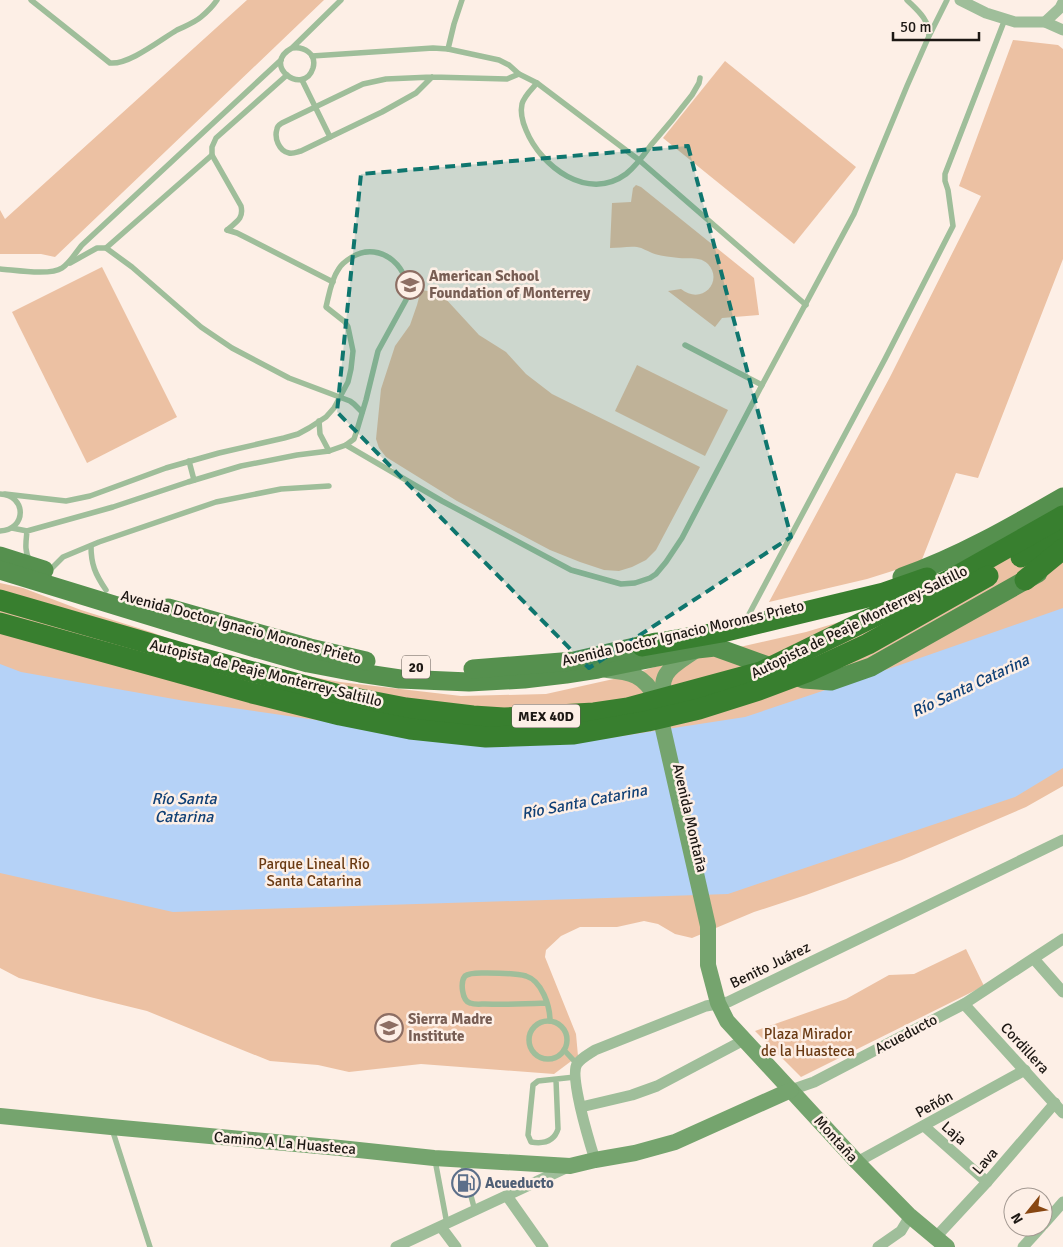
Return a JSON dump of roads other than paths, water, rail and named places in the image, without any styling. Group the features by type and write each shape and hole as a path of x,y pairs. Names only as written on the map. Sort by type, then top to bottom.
{"highway":[{"name":"Autopista de Peaje Monterrey-Saltillo","path":"0,600 186,654 339,695 406,708 504,718 594,713 628,708 761,672 957,576 1063,515"},
{"name":"MEX 40D","path":"642,646 722,632 892,590 937,574 1063,515"},
{"name":"Autopista de Peaje Monterrey-Saltillo","path":"0,623 252,693 340,715 410,729 486,737 574,734 648,721 699,709 807,672 868,644 1063,534"},
{"path":"1025,580 1063,549"}],"main road":[{"name":"Avenida Doctor Ignacio Morones Prieto","path":"0,556 106,590 310,648 360,660 398,666 481,669 574,661 642,646 855,592 910,574 942,561 1009,528 1063,498"},
{"path":"706,648 804,679 831,681 871,667 1063,559"},
{"name":"Avenida Doctor Ignacio Morones Prieto","path":"0,570 248,646 308,662 400,679 469,682 524,679 598,669 706,648"}],"street":[{"path":"960,0 1015,22 1045,22 1063,30"},
{"path":"1045,22 1060,8 1063,2"},
{"name":"Avenida Montaña","path":"706,648 673,665 662,681 659,697 711,926"},
{"name":"Avenida Montaña","path":"598,669 630,673 649,685 659,697"},
{"name":"Benito Juárez","path":"577,1064 595,1050 706,1006 723,1002 1063,840"},
{"name":"Montaña","path":"711,926 708,965 731,1019 731,1025 857,1162 910,1216 941,1242"},
{"name":"Acueducto","path":"570,1166 635,1153 675,1142 791,1090 814,1082 964,1004 1063,939"},
{"path":"1034,959 1063,992"},
{"name":"Cordillera","path":"964,1004 1063,1113"},
{"path":"581,1106 632,1095 657,1086 744,1040"},
{"path":"577,1064 575,1077 595,1160"},
{"name":"Peñón","path":"857,1162 1025,1070"},
{"name":"Lava","path":"941,1242 987,1182 1054,1103"},
{"name":"Camino A La Huasteca","path":"0,1116 434,1158 570,1166"},
{"name":"Laja","path":"924,1126 987,1182"},
{"path":"396,1247 570,1166"},
{"path":"508,1196 543,1247"},
{"path":"1053,1213 1063,1202"},
{"path":"878,1247 900,1231 910,1216"},
{"path":"444,1225 456,1247"},
{"path":"1024,1247 1033,1237"}],"lane":[{"path":"31,0 110,63 116,63 132,58 200,18 217,0"},
{"path":"292,48 341,0"},
{"path":"448,49 462,0"},
{"path":"907,0 926,19 929,36"},
{"path":"346,445 442,501 571,570 621,584 635,583 656,574 682,538 854,214 906,86 947,0"},
{"path":"747,618 885,359 953,226 945,174 1005,19"},
{"path":"298,47 303,48 312,56 313,70 309,76 302,80 295,80 283,73 281,60 287,50 298,47"},
{"path":"312,56 433,48 448,49 499,60 509,65 518,74 537,83 640,160 806,305"},
{"path":"65,266 82,245 281,60"},
{"path":"432,77 416,93 382,112 293,154 282,150 278,144 276,130 282,123 315,106 375,80 432,77 506,79 518,74"},
{"path":"287,75 216,138 212,147 212,155 242,211 240,218 227,230 238,233 333,282"},
{"path":"537,83 526,95 521,109 523,123 530,142 556,170 573,179 593,185 615,180 626,174 640,160 697,89 700,78"},
{"path":"302,80 330,137"},
{"path":"106,248 212,155"},
{"path":"0,269 51,272 60,270 96,248 106,248 132,267 201,326 232,348 289,378 340,397 354,404 362,412"},
{"path":"2,494 66,502 90,496 189,461 298,434 326,417 334,408 348,382 353,351 348,326 326,306 338,270 348,259 358,253 371,251 388,258 404,272 408,292 406,300 378,350 354,439 346,445 329,451 241,466 105,510 28,531 12,528 2,531"},
{"path":"685,345 762,385"},
{"path":"319,421 320,434 329,451"},
{"path":"189,461 194,480"},
{"path":"28,531 26,554 30,560 44,570 64,557 91,546 216,502 281,488 329,486"},
{"path":"2,494 12,497 20,508 20,516 12,528"},
{"path":"91,546 91,559 94,568 106,590"},
{"path":"547,1003 496,1005 470,1003 463,996 464,977 475,973 527,976 540,988 547,1003 550,1021"},
{"path":"550,1021 560,1025 566,1034 567,1045 564,1050 561,1055 551,1060 540,1058 532,1052 528,1041 531,1030 539,1023 550,1021"},
{"path":"564,1050 577,1064"},
{"path":"556,1080 557,1135 550,1141 531,1142 528,1135 533,1085 538,1081 575,1077"},
{"path":"111,1127 150,1247"},
{"path":"434,1158 444,1225"},
{"path":"462,1160 475,1211"}],"water":[{"name":"Río Santa Catarina","path":"1063,608 1063,768 1015,797 728,894 173,912 0,873 0,664 21,672 185,701 440,738 589,741 745,717"}],"place":[{"name":"American School Foundation of Monterrey","path":"410,285"},
{"name":"Sierra Madre Institute","path":"389,1028"},
{"name":"Acueducto","path":"466,1183"}],"park label":[{"name":"Parque Lineal Río Santa Catarina","path":"314,872"},
{"name":"Plaza Mirador de la Huasteca","path":"808,1042"}]}
